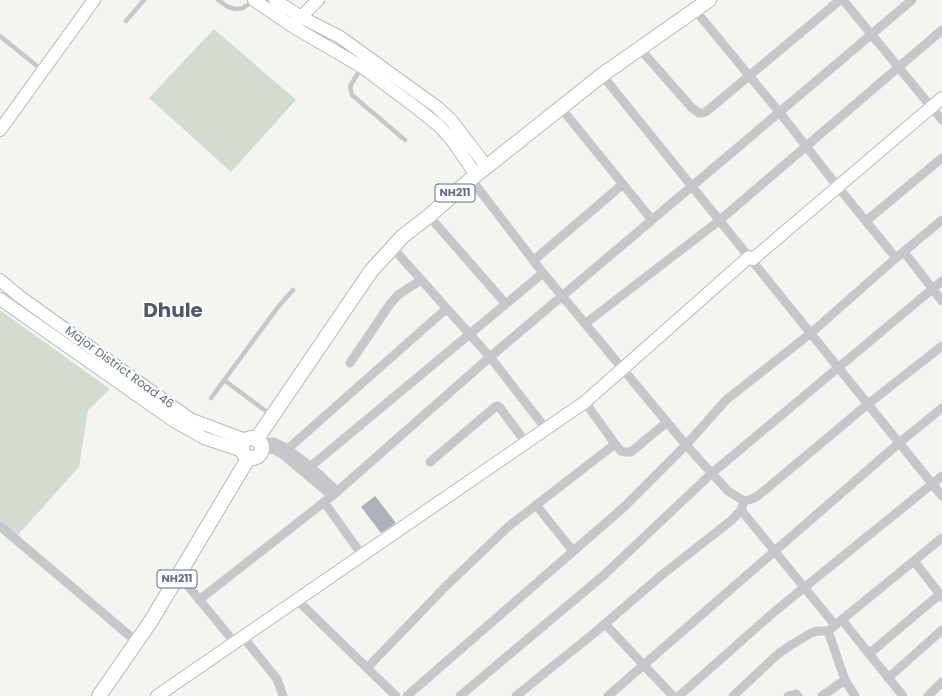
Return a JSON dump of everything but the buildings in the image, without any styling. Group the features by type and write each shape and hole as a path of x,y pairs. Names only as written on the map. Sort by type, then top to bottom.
{"main road":[{"path":"0,130 94,0"},
{"path":"254,0 292,26 362,67 438,125 452,140 478,174"},
{"path":"275,0 301,17 340,37 437,106 451,120 478,174"},
{"path":"292,26 318,0"},
{"name":"NH211","path":"99,696 137,642 179,575 272,416 371,271 392,247 403,236 478,174 602,75 709,0"},
{"path":"157,696 585,402 750,257 753,259 942,98"},
{"name":"Major District Road 46","path":"0,280 25,301 190,419 253,447"},
{"name":"Major District Road 46","path":"0,299 174,422 204,438 253,447"}],"street":[{"path":"640,49 692,108 699,113 707,111 842,0 872,34 942,120"},
{"path":"199,600 334,494 490,357 912,0"},
{"path":"695,10 866,221 900,255 942,301"},
{"path":"586,323 720,220 942,30"},
{"path":"602,75 942,496"},
{"path":"561,108 652,220"},
{"path":"866,221 942,158"},
{"path":"478,174 544,273 686,445 728,491 744,501 752,499 758,495 868,404 942,346"},
{"path":"534,260 623,184"},
{"path":"429,216 506,303"},
{"path":"407,696 624,507 686,445 726,400 810,333 942,220"},
{"path":"392,247 490,357 546,429"},
{"path":"307,469 544,273"},
{"path":"350,363 390,304 398,295 421,280"},
{"path":"460,696 604,575 712,473 942,281"},
{"path":"285,451 446,309"},
{"path":"585,402 615,444 621,451 625,452 631,452 668,422"},
{"path":"430,462 498,406 526,443"},
{"path":"608,696 774,550 942,408"},
{"path":"367,668 467,565 509,526 615,444"},
{"path":"253,447 285,451 334,494"},
{"path":"679,696 774,612 942,476"},
{"path":"516,696 605,624 663,574 732,520 741,510 744,501"},
{"path":"324,502 362,555"},
{"path":"536,505 573,551"},
{"path":"741,510 805,588 869,654 903,696"},
{"path":"1,528 137,642"},
{"path":"732,696 782,651 811,633 828,631 942,538"},
{"path":"869,654 941,595 914,561"},
{"path":"179,575 199,600 277,678 284,696"},
{"path":"297,600 396,696"},
{"path":"605,624 673,696"},
{"path":"888,678 942,630"},
{"path":"828,631 845,680 855,696"},
{"path":"822,696 845,680"},
{"path":"928,696 942,682"},
{"path":"788,696 796,694 798,696"}],"lane":[{"path":"126,21 144,0"},
{"path":"218,0 228,7 236,9 243,8 254,0"},
{"path":"0,36 43,71"},
{"path":"362,67 350,86 352,95 405,140"},
{"path":"211,398 278,307 293,290"},
{"path":"224,380 272,416"}],"shaded area":[{"path":"214,29 296,100 231,172 149,98"},
{"path":"0,310 110,389 88,410 79,467 17,536 0,521"}],"district":[{"name":"Dhule","path":"173,312"}]}
